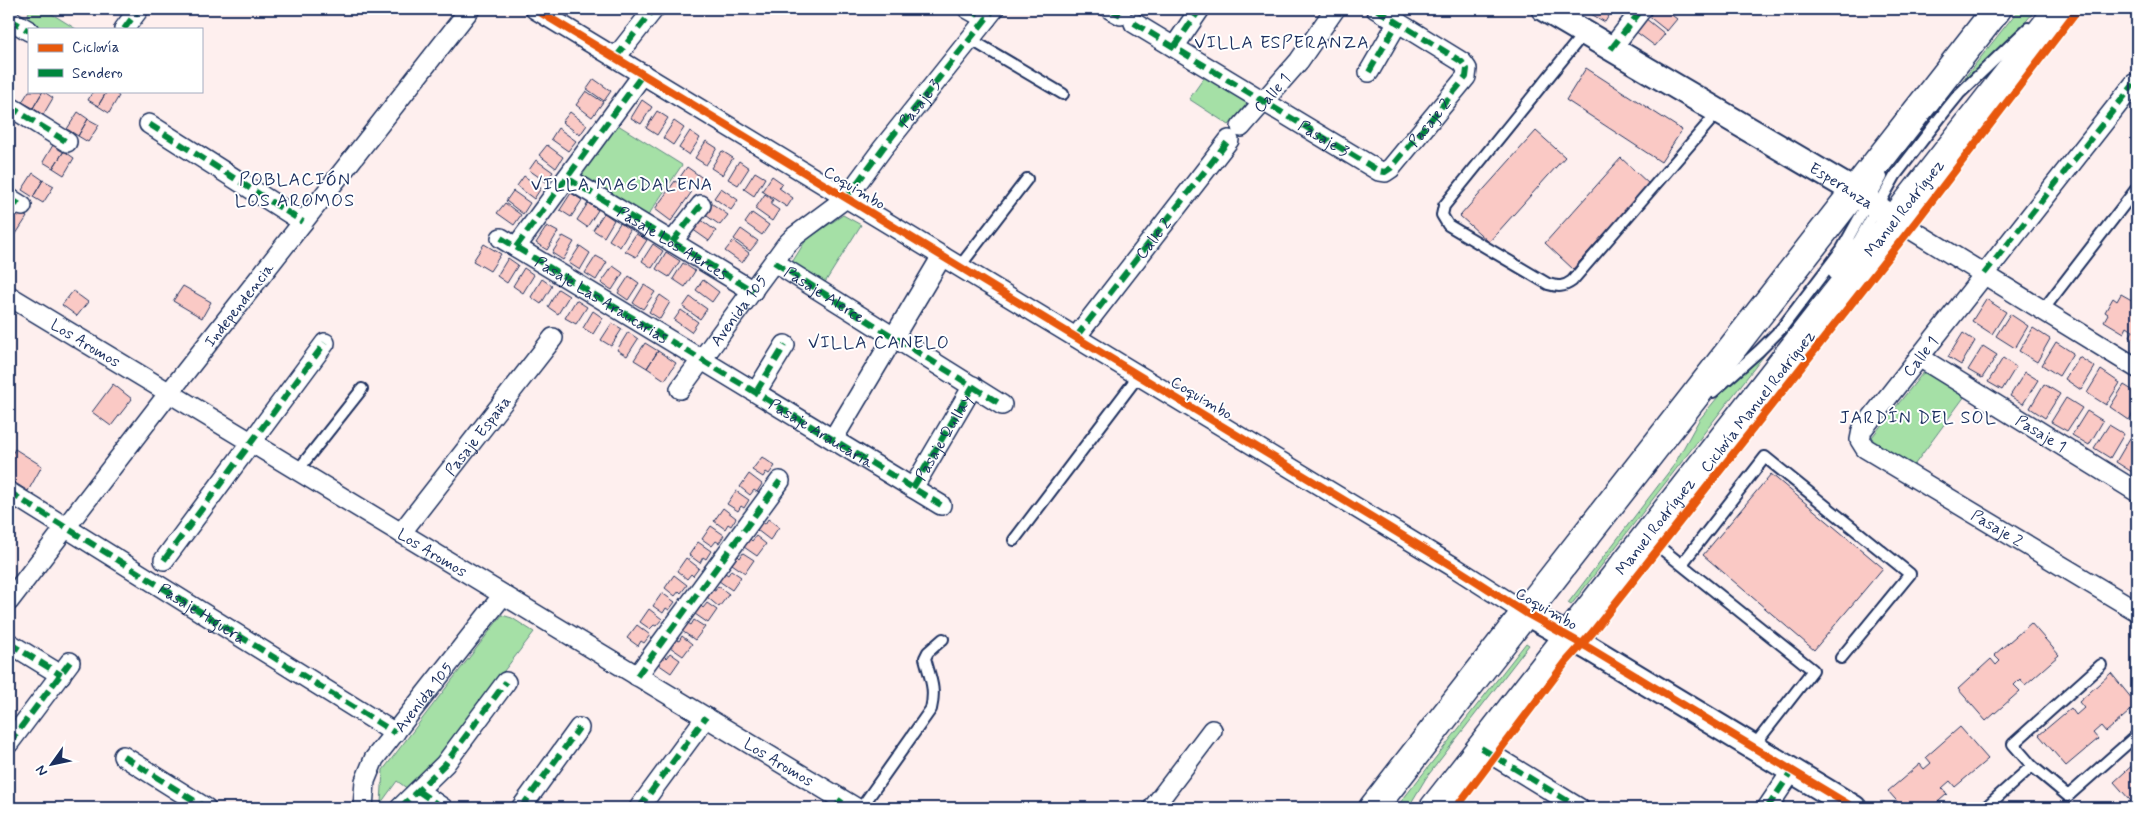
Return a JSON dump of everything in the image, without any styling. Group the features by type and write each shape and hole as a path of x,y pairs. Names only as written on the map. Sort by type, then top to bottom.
{"main road":[{"name":"Manuel Rodríguez","path":"1434,808 1646,536 1873,205 1997,9"},
{"name":"Manuel Rodríguez","path":"1373,808 1685,411 1873,205 2058,9"}],"street":[{"path":"125,28 139,9"},
{"name":"Independencia","path":"9,601 169,393 470,9"},
{"name":"Coquimbo","path":"535,9 1454,566 1526,614 1568,636 1854,808"},
{"path":"616,57 654,9"},
{"path":"968,9 990,14"},
{"path":"1174,47 1200,9"},
{"name":"Calle 1","path":"1235,133 1308,50 1335,9"},
{"path":"1368,72 1398,22 1376,9"},
{"name":"Esperanza","path":"1544,9 1873,205 2137,368"},
{"path":"1611,49 1642,9"},
{"name":"Pasaje 3","path":"846,198 990,14"},
{"name":"Pasaje 3","path":"1122,16 1379,171 1385,172"},
{"path":"9,18 28,30"},
{"name":"Pasaje 2","path":"1385,172 1391,168 1466,77 1467,69 1462,62 1398,22"},
{"path":"567,178 643,74"},
{"name":"Calle 1","path":"1860,440 1862,430 2134,84"},
{"path":"9,106 67,142"},
{"path":"149,124 303,222"},
{"name":"Calle 2","path":"1076,337 1235,133"},
{"name":"Pasaje Los Alerces","path":"567,178 753,291"},
{"name":"Pasaje Las Araucarias","path":"567,178 508,242 702,359"},
{"name":"Avenida 105","path":"680,389 795,236 846,198"},
{"path":"672,242 701,205"},
{"path":"833,439 942,256"},
{"name":"Pasaje Alerce","path":"774,262 1002,405"},
{"name":"Los Aromos","path":"9,296 706,717 844,805"},
{"name":"Pasaje España","path":"401,533 553,338"},
{"path":"164,560 325,343"},
{"path":"756,392 785,345"},
{"name":"Pasaje 1","path":"1919,357 2137,492"},
{"name":"Pasaje Araucaria","path":"702,359 941,505"},
{"name":"Pasaje Quillay","path":"913,488 973,386"},
{"name":"Pasaje 2","path":"1860,440 1865,448 2137,612"},
{"path":"637,676 780,481"},
{"name":"Pasaje Higuera","path":"9,492 395,733"},
{"name":"Avenida 105","path":"363,808 363,789 374,759 503,595"},
{"path":"9,643 65,668 9,743"},
{"path":"400,808 445,764 506,682"},
{"path":"639,808 706,717"},
{"path":"521,808 579,728"},
{"path":"1153,808 1212,730"},
{"path":"1481,748 1579,808"},
{"path":"123,756 206,808"},
{"path":"1767,808 1792,771"},
{"path":"418,791 443,808"}],"lane":[{"path":"1873,205 1952,103 2010,47 2032,21"},
{"path":"1584,33 1444,206 1442,215 1448,224 1548,284 1560,287 1572,282 1718,112"},
{"path":"970,39 1063,94"},
{"path":"1780,345 1849,255 1891,165 1952,87"},
{"path":"960,266 1027,179"},
{"path":"2043,310 2137,188"},
{"path":"1014,540 1139,375"},
{"path":"298,470 362,389"},
{"path":"1682,564 1765,457 1910,574 1841,658"},
{"path":"1646,536 1813,670 1753,747"},
{"path":"1568,636 1576,608"},
{"path":"1518,640 1526,614"},
{"path":"860,808 931,709 934,687 925,658 928,652 942,639"},
{"path":"2101,665 2013,744 2032,766 2068,796 2137,735"},
{"path":"1985,808 2032,766"}],"green space":[{"path":"30,9 44,9 74,28 38,28 26,20"},
{"path":"2019,9 2036,9 2019,30 1963,82 1962,81"},
{"path":"1206,75 1249,101 1229,125 1189,99"},
{"path":"618,125 682,165 647,217 579,177"},
{"path":"843,215 861,225 824,284 791,264 806,240"},
{"path":"1768,349 1571,605 1568,603 1674,465 1699,420 1722,392"},
{"path":"1928,372 1965,396 1912,468 1874,444 1872,437 1922,374"},
{"path":"502,615 512,618 534,632 433,763 408,789 397,781 381,803 383,770"},
{"path":"1526,643 1529,645 1426,778 1408,808 1396,808"}],"building":[{"path":"1594,9 1613,9 1605,22 1591,14"},
{"path":"1652,9 1664,9 1677,19 1667,31 1647,15"},
{"path":"1645,18 1665,34 1655,46 1635,31"},
{"path":"1586,68 1682,130 1661,162 1566,100"},
{"path":"594,79 611,91 604,101 587,89"},
{"path":"586,91 603,102 592,117 576,105"},
{"path":"28,92 42,92 33,108 22,102"},
{"path":"42,92 53,98 43,115 33,108"},
{"path":"92,92 106,92 98,106 88,100"},
{"path":"106,92 113,92 119,96 109,113 98,106"},
{"path":"642,100 652,107 641,124 631,118"},
{"path":"657,111 668,118 657,135 646,128"},
{"path":"78,112 88,119 78,136 67,129"},
{"path":"570,112 587,125 580,135 562,122"},
{"path":"88,119 99,125 88,142 78,136"},
{"path":"674,121 684,128 673,145 663,138"},
{"path":"558,128 576,141 568,151 551,139"},
{"path":"690,131 700,138 689,155 679,148"},
{"path":"1536,131 1565,157 1489,242 1460,216"},
{"path":"706,141 717,148 706,165 695,158"},
{"path":"53,145 64,151 53,168 43,162"},
{"path":"547,145 563,157 556,168 539,155"},
{"path":"64,151 74,158 64,175 53,168"},
{"path":"722,151 733,158 722,175 711,168"},
{"path":"1621,158 1649,184 1573,269 1545,243"},
{"path":"536,160 553,172 546,182 529,170"},
{"path":"739,161 749,168 738,185 728,179"},
{"path":"687,167 704,179 697,189 680,177"},
{"path":"755,172 765,178 754,196 744,189"},
{"path":"33,173 43,180 33,197 22,190"},
{"path":"524,176 541,188 534,199 517,186"},
{"path":"772,176 782,183 779,188 793,198 787,207 762,191"},
{"path":"43,180 54,186 43,203 33,197"},
{"path":"675,181 691,193 671,221 655,209"},
{"path":"721,188 738,200 731,210 714,198"},
{"path":"513,191 530,203 523,214 506,201"},
{"path":"571,193 582,200 571,217 560,210"},
{"path":"765,194 773,200 770,204 779,210 772,221 755,209"},
{"path":"505,203 521,215 514,225 497,213"},
{"path":"588,203 598,210 587,227 577,220"},
{"path":"711,203 728,215 720,225 704,214"},
{"path":"9,206 16,211 9,223"},
{"path":"16,211 27,217 16,234 9,229 9,223"},
{"path":"604,213 614,220 604,237 593,230"},
{"path":"752,213 769,225 762,235 745,223"},
{"path":"700,219 716,231 709,241 692,229"},
{"path":"620,223 630,230 620,247 609,240"},
{"path":"547,226 558,232 547,250 536,243"},
{"path":"741,229 758,241 750,251 734,239"},
{"path":"636,234 647,240 636,257 625,251"},
{"path":"563,236 574,242 563,260 552,253"},
{"path":"733,241 749,253 742,263 725,251"},
{"path":"484,244 501,254 490,271 473,261"},
{"path":"653,244 663,251 652,268 642,261"},
{"path":"580,246 590,253 580,270 569,263"},
{"path":"666,252 680,261 669,277 656,269"},
{"path":"596,256 607,262 596,280 585,273"},
{"path":"508,258 518,265 507,283 497,276"},
{"path":"683,263 695,271 685,287 673,279"},
{"path":"613,266 623,273 612,290 601,283"},
{"path":"524,268 534,275 523,293 513,286"},
{"path":"629,276 639,283 628,300 618,293"},
{"path":"542,279 552,286 541,304 531,297"},
{"path":"703,280 719,292 712,302 696,290"},
{"path":"644,285 655,292 643,309 633,303"},
{"path":"183,286 211,302 202,318 173,301"},
{"path":"558,289 569,296 558,314 548,307"},
{"path":"73,291 88,302 77,316 62,305"},
{"path":"2121,294 2137,303 2137,341 2130,336 2133,331 2127,327 2124,333 2104,321 2108,314 2105,312 2113,298 2117,301"},
{"path":"660,295 670,302 660,319 649,312"},
{"path":"690,297 707,309 700,319 683,307"},
{"path":"1986,299 2006,312 1992,334 1972,321"},
{"path":"576,300 587,307 576,324 565,318"},
{"path":"681,310 698,322 691,332 674,320"},
{"path":"593,311 603,318 593,334 583,328"},
{"path":"2010,314 2028,326 2015,348 1996,336"},
{"path":"612,323 622,329 611,346 601,340"},
{"path":"2033,328 2050,339 2037,362 2019,351"},
{"path":"628,332 638,339 627,356 617,350"},
{"path":"1963,333 1975,341 1961,365 1948,357"},
{"path":"2056,342 2073,353 2059,376 2042,365"},
{"path":"645,343 658,351 647,368 634,360"},
{"path":"1983,346 1997,355 1982,378 1968,370"},
{"path":"658,351 676,363 665,380 647,368"},
{"path":"2079,357 2095,367 2081,390 2065,379"},
{"path":"2003,358 2016,367 2002,390 1988,382"},
{"path":"2101,370 2120,383 2106,405 2087,393"},
{"path":"2025,372 2038,380 2023,404 2010,396"},
{"path":"113,384 132,399 111,426 92,412"},
{"path":"2044,384 2060,394 2045,418 2030,408"},
{"path":"2124,385 2137,393 2137,407 2129,420 2110,407"},
{"path":"2066,398 2082,408 2067,431 2051,422"},
{"path":"2087,411 2103,421 2089,445 2072,435"},
{"path":"2109,425 2124,434 2110,458 2094,448"},
{"path":"2130,438 2137,442 2137,463 2132,472 2116,462"},
{"path":"15,449 42,466 28,491 9,479 9,459"},
{"path":"762,457 775,466 769,474 766,472 763,477 752,470"},
{"path":"749,474 762,484 757,492 754,490 750,495 740,487"},
{"path":"1771,474 1883,568 1814,650 1703,555"},
{"path":"736,491 749,500 744,508 741,506 738,511 727,504"},
{"path":"723,508 736,518 731,526 728,524 725,529 714,521"},
{"path":"768,519 779,527 770,540 757,530 762,522 765,524"},
{"path":"711,526 724,535 719,543 716,541 712,546 702,539"},
{"path":"756,536 766,544 757,556 744,547 750,539 752,541"},
{"path":"698,542 711,551 706,559 703,557 700,563 689,555"},
{"path":"743,553 754,560 745,573 732,564"},
{"path":"686,558 699,568 693,576 691,574 687,579 677,571"},
{"path":"731,570 741,577 732,590 719,581 725,573 728,575"},
{"path":"674,575 687,585 681,593 679,591 675,596 665,588"},
{"path":"718,586 729,594 719,607 707,597"},
{"path":"662,593 675,602 669,610 666,608 663,613 653,606"},
{"path":"707,603 717,610 708,623 695,614 701,606 703,608"},
{"path":"649,609 662,619 656,626 654,625 650,629 640,622"},
{"path":"694,620 705,627 695,640 682,631 688,623 691,625"},
{"path":"2031,623 2059,655 2025,685 2020,679 2014,685 2020,691 1986,721 1958,689 1991,659 1996,665 2000,661 1994,655"},
{"path":"637,625 650,635 644,643 641,641 638,646 627,638"},
{"path":"682,636 692,644 683,656 670,647 676,639 679,641"},
{"path":"670,653 680,660 671,673 658,664 664,656 666,658"},
{"path":"2111,673 2137,705 2106,732 2101,726 2093,733 2098,739 2066,766 2039,735 2071,708 2076,715 2084,708 2079,702"},
{"path":"1960,727 1988,759 1955,787 1950,781 1942,788 1947,794 1931,808 1903,808 1888,791 1920,764 1924,769 1931,763 1926,757"},
{"path":"2137,761 2137,808 2114,782"}],"marked path":[{"path":"125,28 139,9"},
{"path":"616,57 654,9"},
{"path":"968,9 986,19"},
{"path":"846,198 883,148 994,9"},
{"path":"1110,9 1121,15"},
{"path":"1174,47 1200,9"},
{"path":"1134,23 1379,171 1385,172 1391,168 1466,77 1467,69 1462,62 1376,9"},
{"path":"1611,49 1642,9"},
{"path":"9,19 28,30"},
{"path":"1369,72 1398,22"},
{"path":"516,247 643,74"},
{"path":"1984,274 2134,84"},
{"path":"9,106 67,142"},
{"path":"149,124 303,222"},
{"path":"1076,337 1229,140"},
{"path":"567,178 753,291"},
{"path":"9,198 22,206"},
{"path":"672,242 701,205"},
{"path":"501,238 941,505"},
{"path":"774,262 1002,405"},
{"path":"164,560 325,343"},
{"path":"756,392 785,345"},
{"path":"913,488 973,386"},
{"path":"637,676 780,481"},
{"path":"9,492 395,733"},
{"path":"9,643 61,675"},
{"path":"9,743 70,662"},
{"path":"400,808 445,764 506,682"},
{"path":"639,808 706,717"},
{"path":"521,808 579,728"},
{"path":"1481,748 1579,808"},
{"path":"123,756 206,808"},
{"path":"1767,808 1792,771"},
{"path":"418,791 443,808"},
{"path":"835,808 842,799"}],"cycle path":[{"path":"535,9 1454,567 1526,613 1589,648 1854,808"},
{"name":"Ciclovía Manuel Rodriguez","path":"1456,808 1566,662 1592,633 1918,219 2078,9"}],"district":[{"name":"VILLA ESPERANZA","path":"1282,42"},
{"name":"VILLA MAGDALENA","path":"622,184"},
{"name":"POBLACIÓN LOS AROMOS","path":"295,189"},
{"name":"VILLA CANELO","path":"879,342"},
{"name":"JARDÍN DEL SOL","path":"1918,417"}]}
